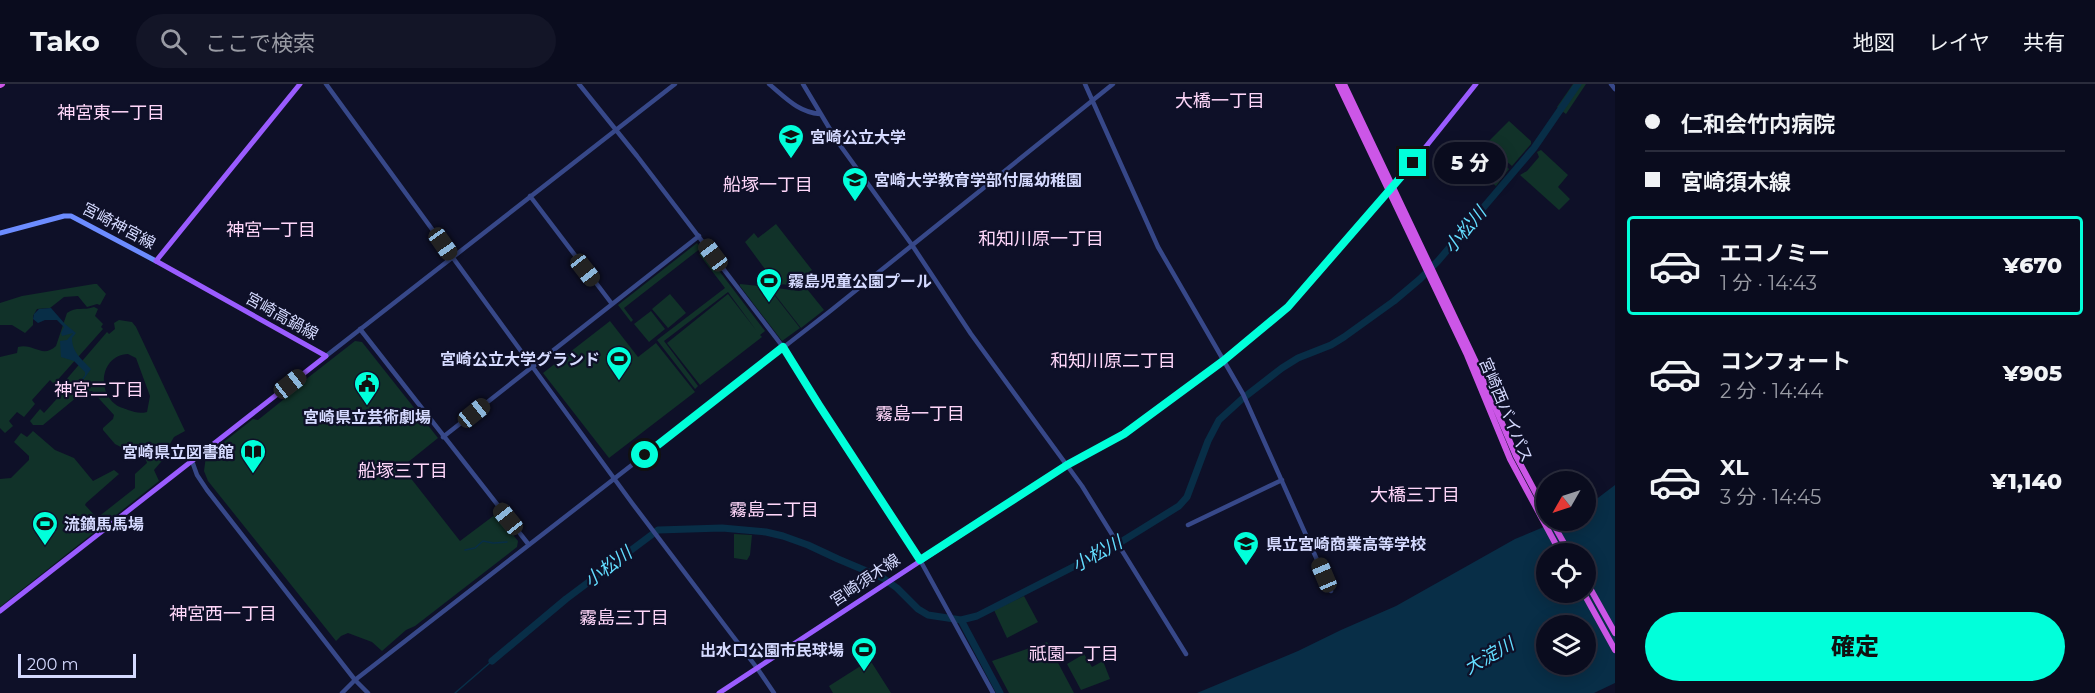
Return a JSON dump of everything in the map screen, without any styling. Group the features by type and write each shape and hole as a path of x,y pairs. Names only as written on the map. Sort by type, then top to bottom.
{"highway":[{"path":"1338,84 1391,189"},
{"path":"1344,84 1391,189"},
{"name":"宮崎西バイパス","path":"1391,189 1516,456 1536,493"},
{"name":"宮崎西バイパス","path":"1473,361 1510,459 1555,543"},
{"path":"1596,599 1615,633"},
{"path":"1589,603 1615,650"}],"main road":[{"path":"156,261 300,84"},
{"name":"宮崎須木線","path":"719,693 1067,465 1124,434 1223,361 1288,307 1391,189 1476,84"},
{"name":"宮崎神宮線","path":"0,233 71,216 156,261"},
{"name":"宮崎高鍋線","path":"0,611 326,356 156,261"}],"street":[{"path":"326,84 774,693"},
{"path":"579,84 783,347 920,560 993,693"},
{"path":"326,356 675,84"},
{"path":"769,84 799,109 808,113 820,114"},
{"path":"803,84 837,141 901,228 992,365 1082,486 1186,654"},
{"path":"1085,84 1158,246 1246,400 1331,591"},
{"path":"342,693 355,680 783,347 1113,84"},
{"path":"1611,84 1615,89"},
{"path":"530,196 612,304"},
{"path":"443,437 699,236"},
{"path":"360,329 529,545"},
{"path":"192,461 197,475 207,490 355,680 368,693"},
{"path":"1188,525 1282,480"}],"green space":[{"path":"1573,84 1586,84 1566,114 1557,107"},
{"path":"1509,121 1531,141 1531,144 1512,166 1486,144"},
{"path":"1478,140 1509,169 1496,186 1491,182 1488,184 1478,170 1471,148"},
{"path":"1541,150 1568,175 1558,187 1570,199 1559,210 1520,175 1527,171 1539,157 1537,152"},
{"path":"776,224 812,270 795,285 776,284 745,242 754,233 758,238"},
{"path":"697,243 701,248 624,308 633,320 631,322 618,305"},
{"path":"704,251 765,331 760,335 762,337 700,385 667,343 728,294 756,330 728,292 664,341 698,386 695,389 657,340 725,288 699,254"},
{"path":"97,284 106,294 100,305 87,307 78,296 64,297 50,308 37,309 33,316 33,325 25,333 12,325 0,325 0,303 22,296"},
{"path":"740,284 768,287 800,328 782,341"},
{"path":"769,287 799,291 807,289 824,310 801,328"},
{"path":"670,294 686,313 668,328 652,309"},
{"path":"94,307 98,309 95,316 103,324 101,327 103,329 54,384 50,380 32,400 35,404 24,417 17,412 9,421 13,426 5,433 0,428 0,357 17,353 18,347 24,346 42,351 51,350 56,346 67,313"},
{"path":"651,311 665,329 649,342 634,324"},
{"path":"119,320 132,322 136,327 185,431 174,437 166,456 154,470 159,481 0,607 0,479 11,478 29,460 29,456 14,442 21,433 27,437 33,431 55,450 74,458 93,481 114,470 119,474 85,505 97,518 135,488 135,474 147,463 146,460 115,444 103,430 114,415 92,391 83,392 43,425 33,425 30,421 40,409 44,413 63,392 59,388 107,332 109,334 115,329 114,323","holes":["128,354 136,358 150,396 147,412 144,413 116,405 105,390 105,374 112,360"]},
{"name":"宮崎公立大学グランド","path":"610,321 638,357 656,343 695,392 609,458 543,373"},
{"path":"355,341 362,342 438,438 402,467 460,541 496,514 518,541 517,547 415,626 406,630 382,651 372,642 348,633 336,641 208,481 204,471 206,456 253,419 258,420"},
{"path":"734,534 752,535 750,555 747,560 734,558"},
{"path":"1024,596 1038,622 1007,638 994,610"},
{"path":"1047,642 1074,693 1009,693 992,661"},
{"path":"1084,654 1092,667 1103,661 1110,679 1081,690 1067,664"},
{"name":"出水口公園市民球場","path":"870,660 891,693 833,693 829,686"}],"water":[{"path":"51,308 76,333 72,338 74,348 91,369 76,390 78,394 76,397 74,390 85,372 74,361 61,357 60,341 67,340 73,333 62,336 64,327 57,320 45,320 38,323 33,319 39,309"},
{"name":"大淀川","path":"1615,485 1615,683 1594,693 1197,693 1298,651 1396,606 1515,539 1536,530 1596,531 1596,499"}],"waterway":[{"name":"小松川","path":"492,661 566,599 658,530 722,528 783,536 883,578 928,615 961,620 977,616 1116,545 1179,506 1187,497 1208,441 1219,420 1242,399 1298,358 1331,345 1344,337 1420,279 1534,148 1578,84"},
{"path":"465,550 475,548 483,541 493,543"},
{"path":"494,543 507,542"},
{"path":"961,620 1000,693"},
{"path":"455,693 492,661"}],"place":[{"name":"宮崎公立大学","path":"791,160"},
{"name":"宮崎大学教育学部付属幼稚園","path":"855,203"},
{"name":"霧島児童公園プール","path":"769,304"},
{"name":"宮崎公立大学グランド","path":"619,382"},
{"name":"宮崎県立芸術劇場","path":"367,407"},
{"name":"宮崎県立図書館","path":"253,475"},
{"name":"流鏑馬馬場","path":"45,547"},
{"name":"県立宮崎商業高等学校","path":"1246,567"},
{"name":"出水口公園市民球場","path":"864,673"}],"district":[{"name":"大橋一丁目","path":"1220,101"},
{"name":"神宮東一丁目","path":"111,113"},
{"name":"船塚一丁目","path":"768,185"},
{"name":"神宮一丁目","path":"271,230"},
{"name":"和知川原一丁目","path":"1041,239"},
{"name":"和知川原二丁目","path":"1113,361"},
{"name":"神宮二丁目","path":"99,390"},
{"name":"霧島一丁目","path":"920,414"},
{"name":"船塚三丁目","path":"403,471"},
{"name":"大橋三丁目","path":"1415,495"},
{"name":"霧島二丁目","path":"774,510"},
{"name":"神宮西一丁目","path":"223,614"},
{"name":"霧島三丁目","path":"624,618"},
{"name":"祇園一丁目","path":"1074,654"}],"route":[{"path":"645,455 783,347 920,560 1067,465 1114,441 1268,325 1288,307 1413,163"}]}
